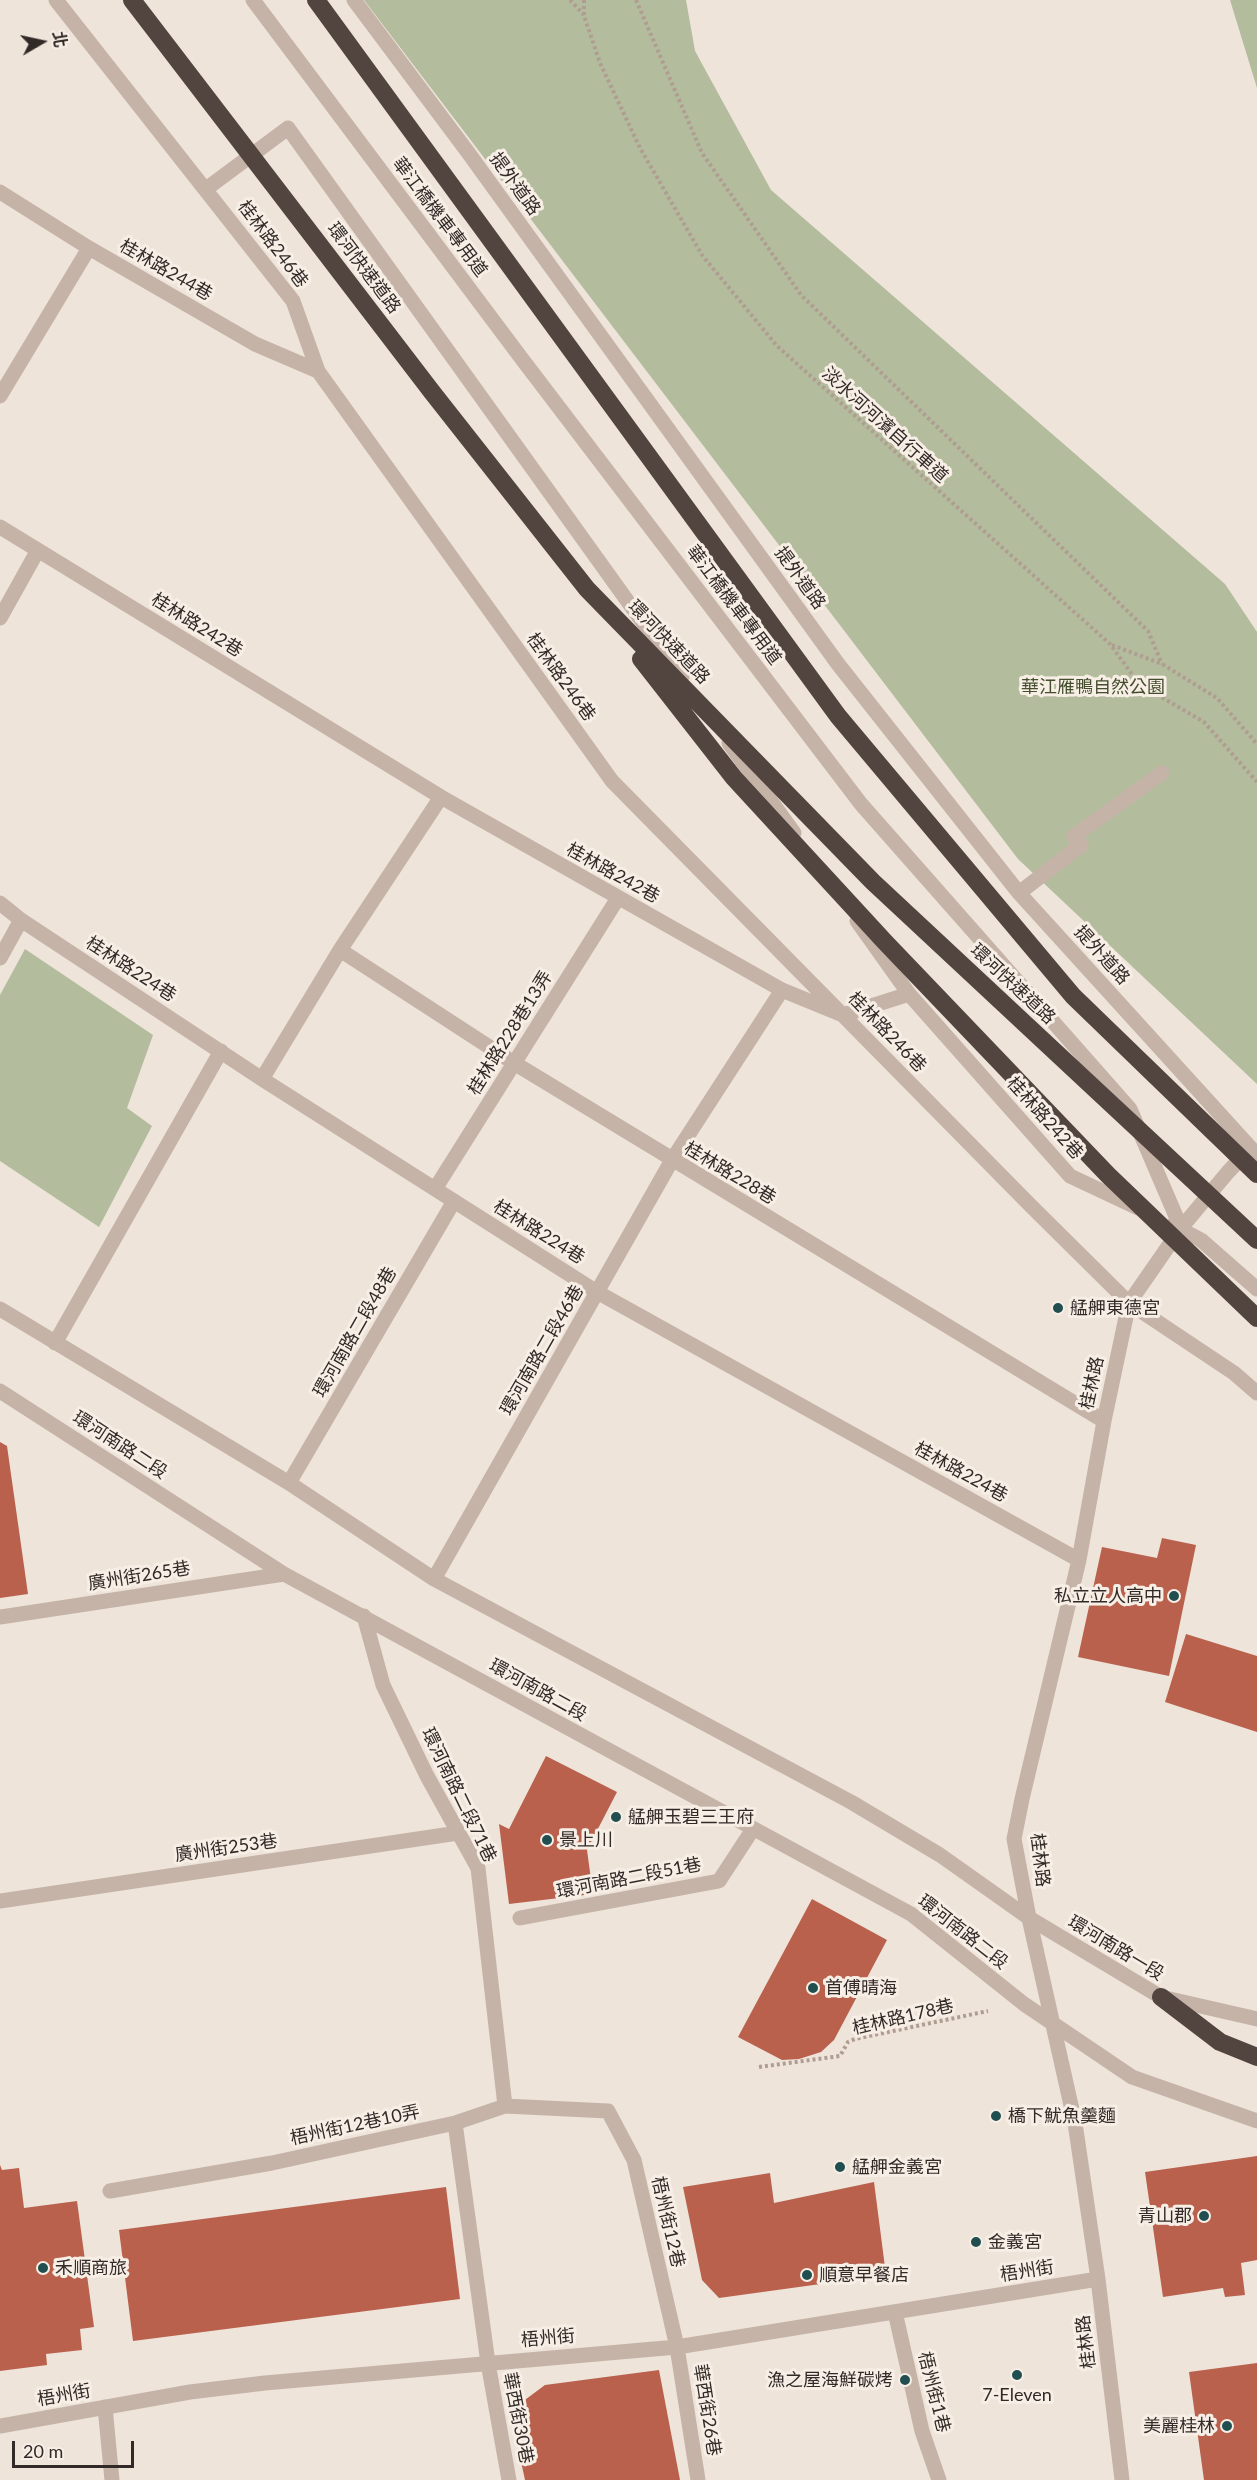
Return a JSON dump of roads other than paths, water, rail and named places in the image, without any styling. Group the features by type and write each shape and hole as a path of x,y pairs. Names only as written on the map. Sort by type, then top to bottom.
{"highway":[{"name":"環河快速道路","path":"132,0 432,392 587,589 873,882 1257,1240"},
{"name":"環河快速道路","path":"316,0 838,716 1073,996 1257,1174"},
{"path":"587,589 734,778 885,942 1108,1175 1257,1318"},
{"path":"1161,1997 1220,2042 1257,2057"}],"street":[{"name":"桂林路246巷","path":"56,0 293,301 318,371 612,781 1129,1303 1234,1373 1257,1394"},
{"name":"華江橋機車專用道","path":"254,0 529,368 861,804 1130,1109 1181,1228"},
{"name":"提外道路","path":"354,0 467,151 838,664 1019,893 1255,1149"},
{"name":"桂林路242巷","path":"206,189 288,128 909,994 1070,1176 1181,1228 1201,1240 1257,1289"},
{"name":"桂林路244巷","path":"0,192 89,248 255,344 318,371"},
{"path":"0,396 89,248"},
{"name":"桂林路242巷","path":"0,527 441,797 782,990 843,1015"},
{"path":"0,618 38,550"},
{"path":"1019,893 1081,845 1074,836 1162,772"},
{"path":"262,1079 340,950 441,797"},
{"name":"桂林路228巷13弄","path":"435,1189 618,898"},
{"name":"桂林路224巷","path":"0,903 21,920 262,1079 597,1292 1079,1560"},
{"path":"0,958 21,920"},
{"name":"桂林路228巷","path":"340,950 514,1063 1104,1421"},
{"name":"環河南路二段46巷","path":"434,1579 672,1160 782,990"},
{"path":"843,1015 909,994"},
{"path":"55,1343 221,1051"},
{"name":"桂林路","path":"1122,2480 1098,2279 1075,2123 1014,1839 1079,1560 1104,1421 1129,1303 1181,1228 1228,1172 1255,1149"},
{"name":"環河南路二段48巷","path":"289,1483 454,1201"},
{"path":"0,1309 289,1483 434,1579 851,1802 940,1855 1029,1917"},
{"name":"環河南路二段","path":"0,1391 284,1574 910,1914 1054,2026"},
{"name":"廣州街265巷","path":"0,1617 284,1574"},
{"name":"環河南路二段71巷","path":"364,1616 383,1685 477,1868 505,2106"},
{"name":"環河南路二段51巷","path":"520,1918 719,1881 753,1829"},
{"name":"廣州街253巷","path":"0,1901 458,1833"},
{"name":"環河南路一段","path":"1029,1917 1161,1997 1257,2019"},
{"path":"1054,2026 1132,2077 1257,2121"},
{"name":"梧州街12巷10弄","path":"110,2191 272,2163 454,2123 505,2106 608,2111"},
{"name":"梧州街12巷","path":"608,2111 634,2160 677,2347"},
{"name":"華西街30巷","path":"454,2123 488,2363 510,2480"},
{"name":"梧州街","path":"0,2426 190,2392 255,2384 677,2347 1098,2279"},
{"name":"梧州街1巷","path":"895,2312 922,2431 939,2480"},
{"name":"華西街26巷","path":"677,2347 698,2480"},
{"path":"105,2407 112,2480"}],"place":[{"name":"艋舺東德宮","path":"1058,1308"},
{"name":"私立立人高中","path":"1174,1596"},
{"name":"艋舺玉碧三王府","path":"616,1817"},
{"name":"景上川","path":"547,1840"},
{"name":"首傅晴海","path":"813,1988"},
{"name":"橋下魷魚羹麵","path":"996,2116"},
{"name":"艋舺金義宮","path":"840,2167"},
{"name":"青山郡","path":"1204,2216"},
{"name":"金義宮","path":"976,2242"},
{"name":"禾順商旅","path":"43,2268"},
{"name":"順意早餐店","path":"807,2275"},
{"name":"7-Eleven","path":"1017,2375"},
{"name":"漁之屋海鮮碳烤","path":"905,2380"},
{"name":"美麗桂林","path":"1227,2426"}],"park label":[{"name":"華江雁鴨自然公園","path":"1093,687"}]}
